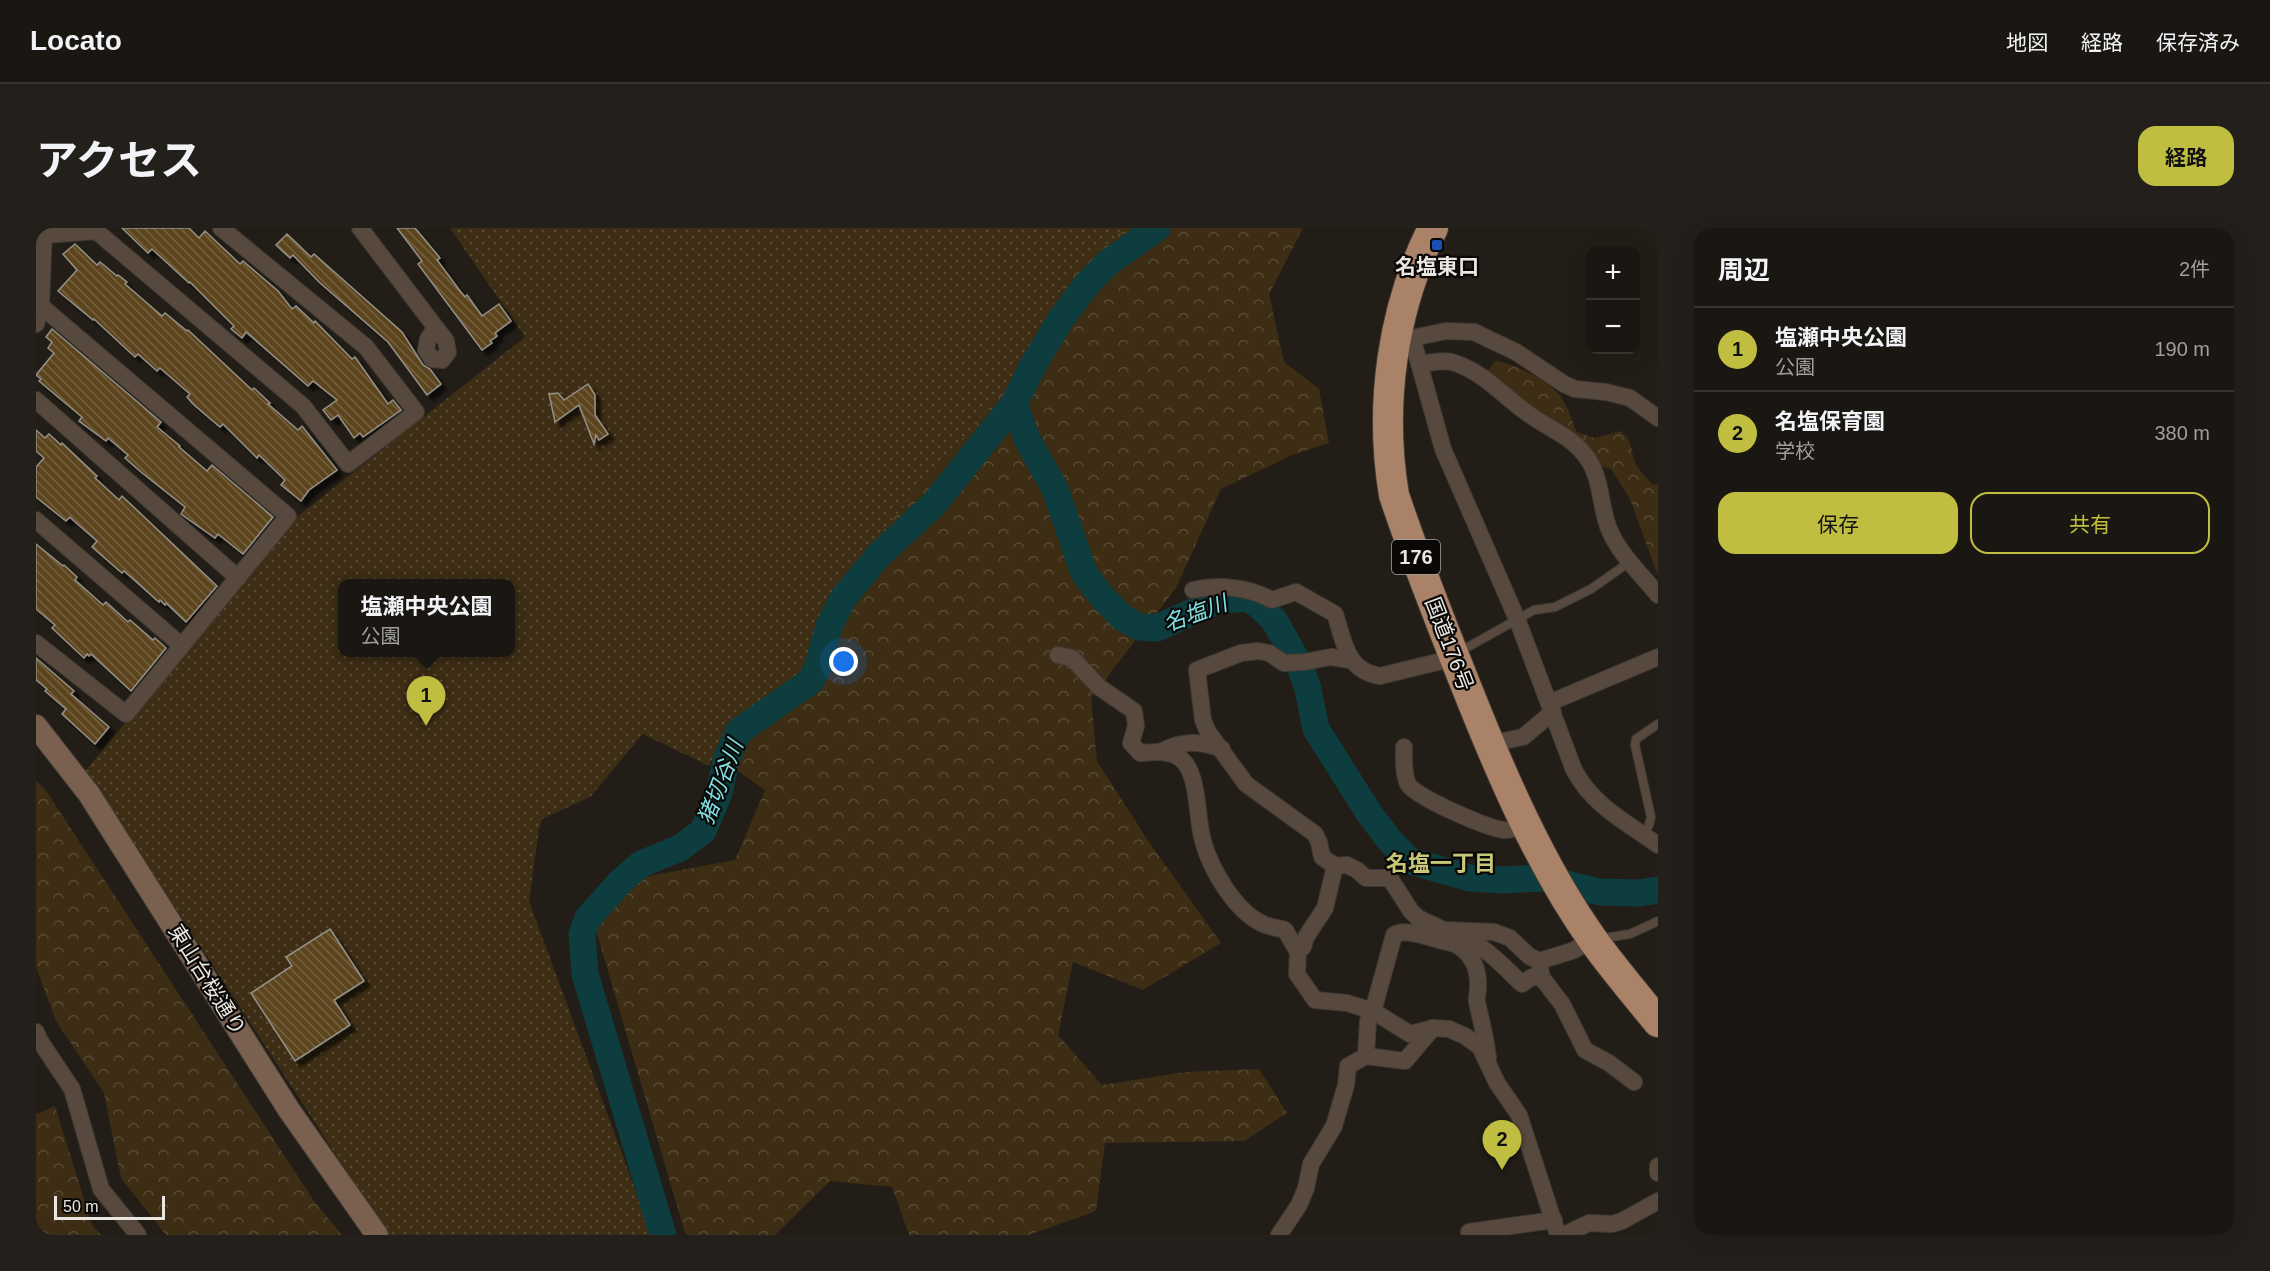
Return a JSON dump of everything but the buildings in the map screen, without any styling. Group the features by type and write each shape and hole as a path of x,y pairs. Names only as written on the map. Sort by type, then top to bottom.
{"highway":[{"name":"国道176号","path":"1432,228 1409,282 1404,337 1386,419 1389,468 1394,495 1489,744 1526,823 1569,903 1593,940 1658,1022"}],"street":[{"path":"36,324 41,306 45,232 96,231 303,406 348,464 416,412 366,347 221,228"},
{"path":"360,228 435,328"},
{"path":"36,643 126,714 288,516 41,306"},
{"path":"1653,838 1595,800 1582,784 1517,619 1443,449 1419,364 1404,337 1446,332 1474,332 1516,352 1564,384 1575,389 1606,392 1630,398 1658,418"},
{"path":"1419,364 1454,363 1476,372 1531,416 1552,427 1572,442 1588,459 1597,478 1609,528 1617,544 1658,595"},
{"path":"36,400 238,578"},
{"path":"36,520 182,646"},
{"path":"1193,590 1208,587 1244,589 1257,592 1272,600 1296,592 1335,614 1350,660"},
{"path":"1454,656 1380,676 1370,674 1350,660 1331,657 1284,663 1269,653 1258,651 1240,653 1197,670 1203,720 1208,732 1251,789 1315,834 1322,857 1335,866 1347,866 1357,870 1366,878 1391,880 1418,918 1444,930 1494,932 1510,938 1529,956 1539,961 1572,951 1593,940"},
{"path":"1058,655 1072,658 1098,687 1134,711 1136,726 1131,743 1140,753 1162,751 1171,746 1201,742 1222,749"},
{"path":"1489,744 1524,737 1551,708 1658,657"},
{"name":"東山台桜通り","path":"36,726 90,794 289,1110 377,1235"},
{"path":"1404,747 1405,774 1414,793 1445,806 1467,819 1505,831 1526,823"},
{"path":"1162,751 1181,759 1194,780 1202,840 1216,875 1243,910 1262,924 1285,930 1298,952 1297,974 1315,1000 1347,1003 1373,1011 1410,1034 1433,1028 1449,1029 1465,1036 1480,1047 1497,1083 1519,1115 1556,1227 1469,1232"},
{"path":"1298,952 1325,908 1335,866"},
{"path":"1366,1056 1368,1022 1394,935 1398,932 1424,935 1452,943 1463,948 1471,956 1477,970 1477,1000 1486,1036 1488,1065"},
{"path":"1452,943 1473,941 1522,984 1532,977 1542,978"},
{"path":"1539,961 1542,978 1562,1004 1585,1050 1610,1063 1634,1082"},
{"path":"1279,1235 1299,1205 1306,1188 1311,1164 1334,1126 1346,1085 1348,1065 1366,1056 1405,1061 1433,1028"},
{"path":"36,1032 72,1089 101,1189 138,1235"},
{"path":"1658,1166 1658,1173"},
{"path":"1564,1235 1589,1223 1612,1224 1622,1221 1658,1201"}],"lane":[{"path":"1454,656 1534,610 1555,607 1582,594 1631,561"},
{"path":"1653,838 1649,825 1651,817 1635,745 1636,739 1658,724"},
{"path":"1593,940 1630,934 1658,921"}],"green space":[{"path":"450,228 1127,228 1070,273 1003,391 849,570 796,678 733,718 709,766 643,734 590,797 542,819 529,901 652,1235 388,1235 86,770 293,520 525,337"},
{"path":"988,228 1303,228 1269,294 1284,362 1319,389 1329,443 1292,455 1221,489 1176,588 1091,698 1097,761 1149,842 1221,943 1143,990 1073,962 1058,1035 1102,1085 1184,1072 1259,1069 1287,1113 1244,1141 1105,1143 1096,1211 1029,1235 909,1235 892,1187 830,1181 775,1235 688,1235 685,1233 595,927 643,877 735,860 765,790 688,736"},
{"path":"1495,361 1531,374 1556,391 1566,405 1577,432 1594,438 1621,431 1625,436 1630,443 1638,468 1653,485 1658,483 1658,576 1630,499 1611,469 1583,462 1485,375"},
{"path":"36,781 45,789 314,1201 342,1235 166,1235 121,1178 104,1093 56,1021 36,967"},
{"path":"55,1106 92,1225 101,1235 36,1235 36,1114"}],"waterway":[{"name":"猪切谷川","path":"663,1235 585,974 582,934 588,918 621,881 641,864 680,848 703,831 719,793 726,760 739,731 811,681 818,666 829,626 844,597 879,555 935,503 1014,404 1032,367 1061,319 1087,284 1109,262 1157,228"},
{"name":"名塩川","path":"1014,404 1028,441 1055,489 1084,573 1103,598 1123,618 1139,627 1157,628 1219,600 1247,598 1257,604 1274,620 1300,666 1308,689 1316,729 1369,813 1390,841 1410,861 1470,878 1503,880 1542,878 1600,892 1638,893 1658,890"}],"place":[{"name":"名塩東口","path":"1437,245"},
{"name":"塩瀬中央公園","path":"426,726"},
{"name":"名塩保育園","path":"1502,1170"}],"district":[{"name":"名塩一丁目","path":"1441,863"}]}
